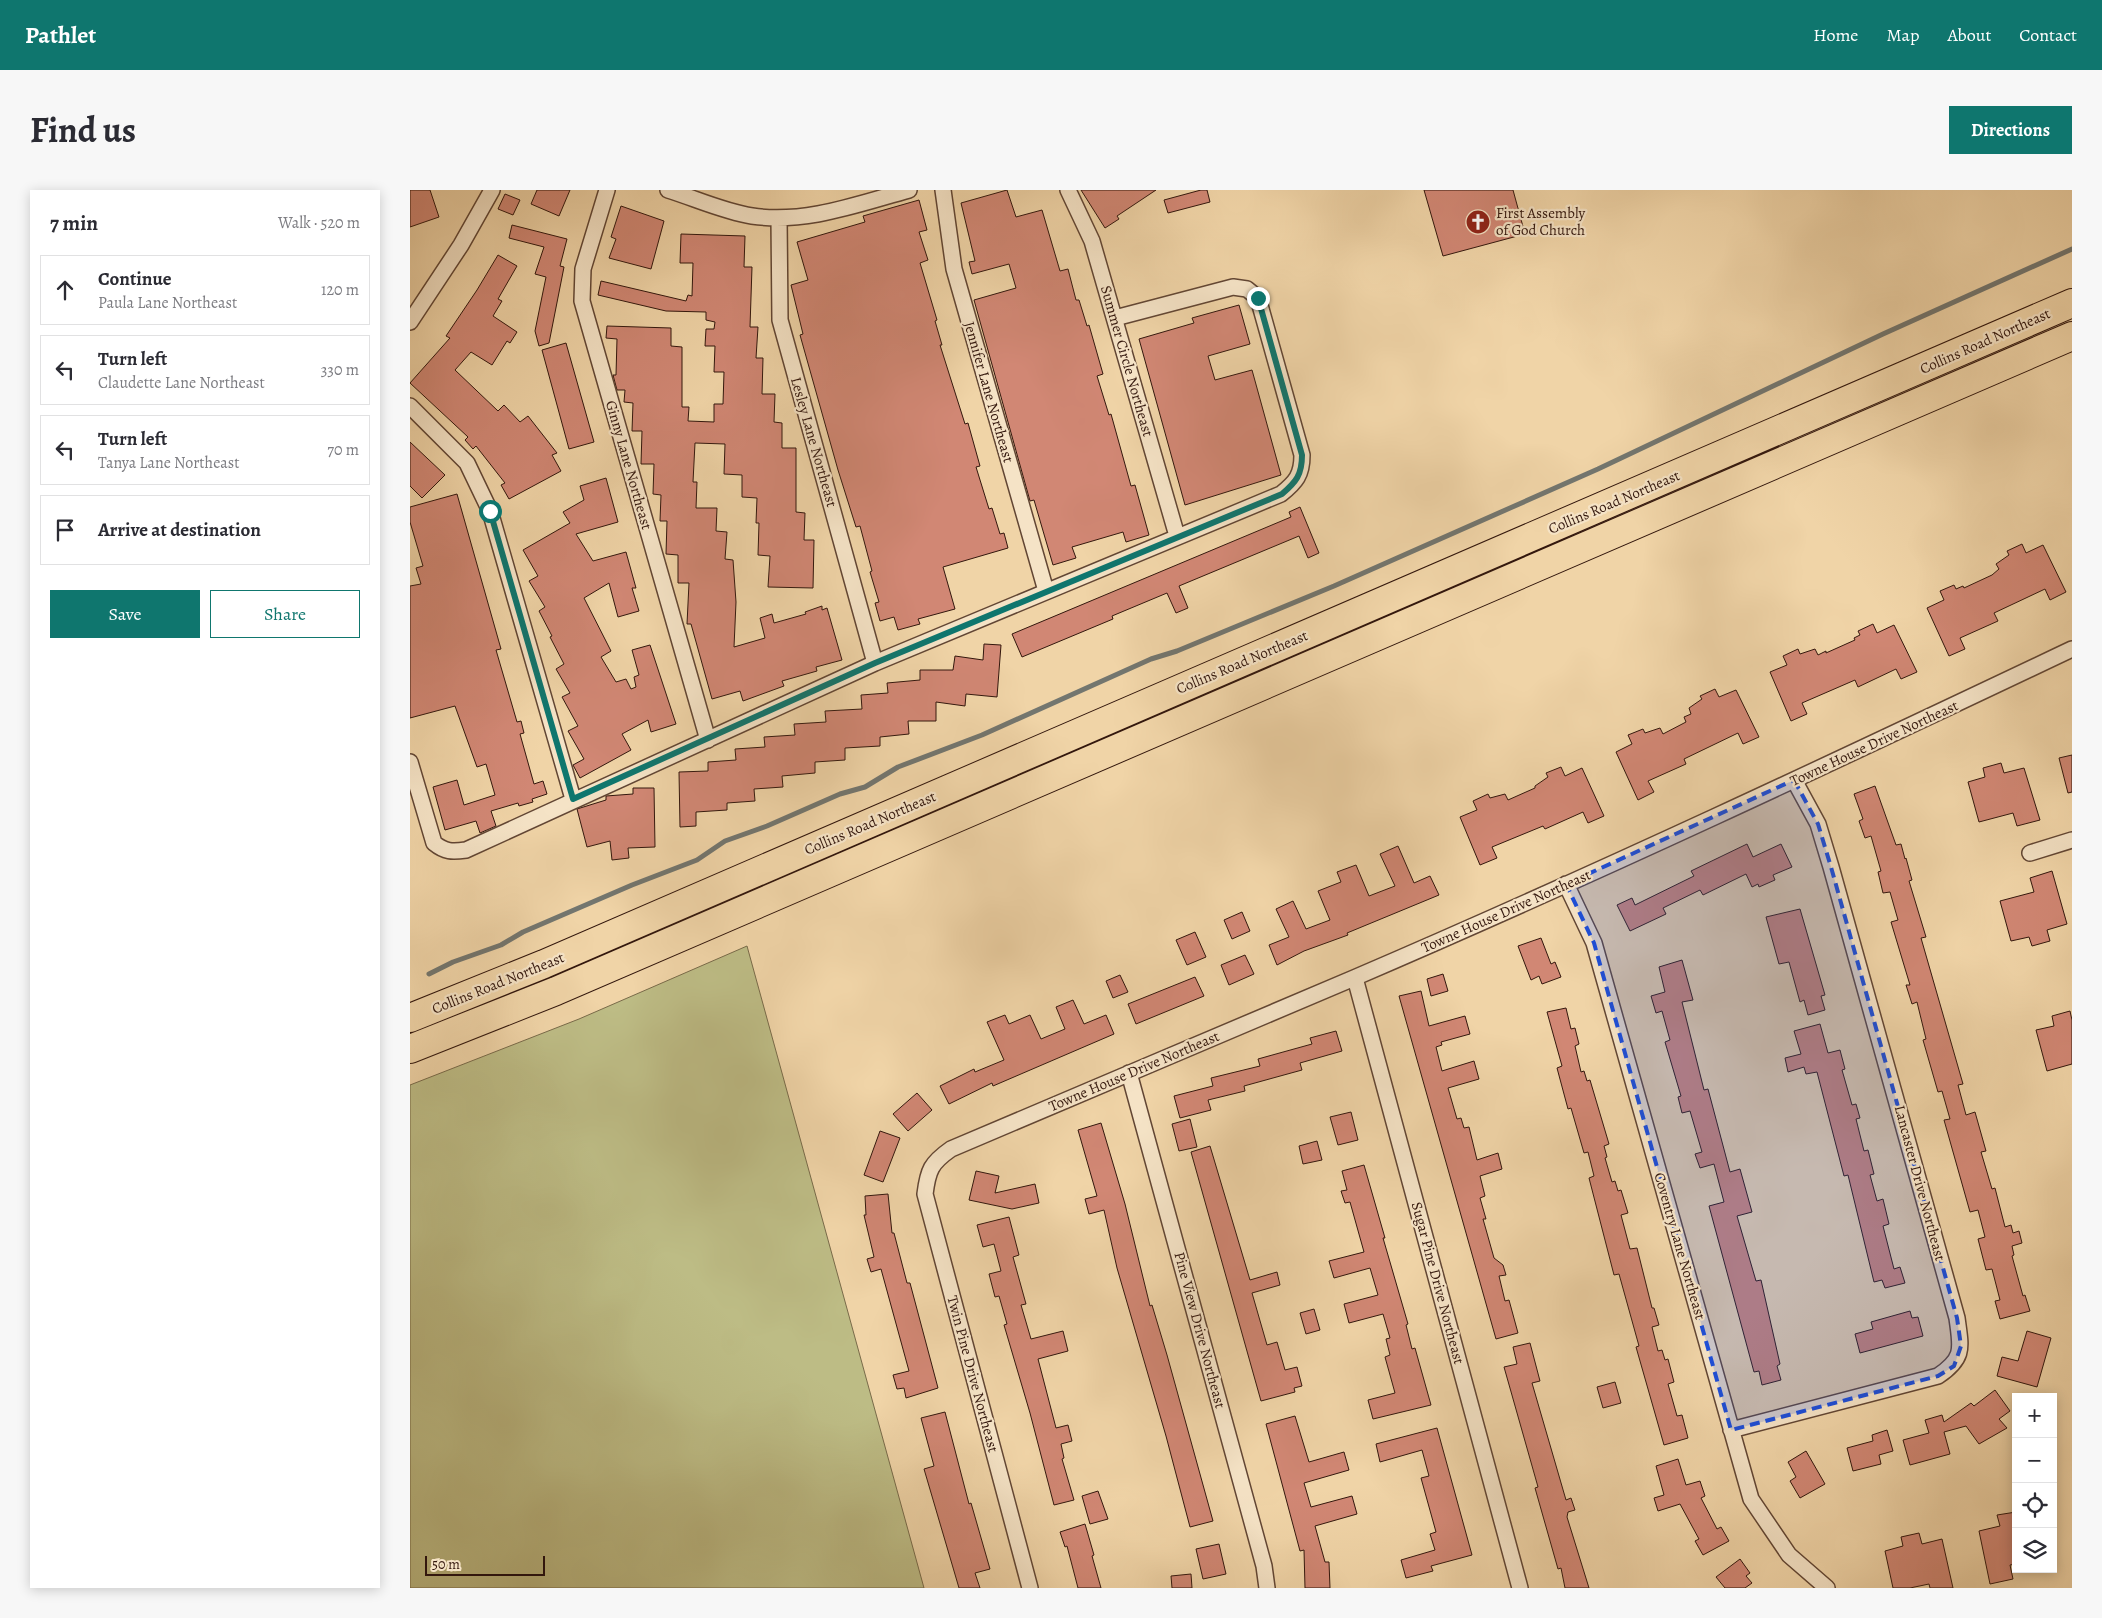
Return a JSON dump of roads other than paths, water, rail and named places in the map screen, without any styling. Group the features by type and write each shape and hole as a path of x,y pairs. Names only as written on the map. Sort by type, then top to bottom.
{"highway":[{"name":"Collins Road Northeast","path":"410,1018 544,964 2072,303"},
{"name":"Collins Road Northeast","path":"410,1049 592,976 2072,336"}],"street":[{"path":"410,322 492,190"},
{"name":"Ginny Lane Northeast","path":"607,190 583,269 582,301 708,740"},
{"path":"668,190 751,216 779,218 819,214 908,190"},
{"name":"Jennifer Lane Northeast","path":"943,190 954,269 1046,591"},
{"name":"Summer Circle Northeast","path":"1068,190 1092,241 1177,536"},
{"name":"Lesley Lane Northeast","path":"779,218 780,320 875,663"},
{"path":"410,762 434,843 443,850 453,852 472,847 573,799 708,740 875,663 1282,494 1296,482 1302,471 1302,455 1258,298 1247,289 1233,287 1115,318"},
{"path":"410,406 467,463 490,511 573,799"},
{"name":"Towne House Drive Northeast","path":"935,1161 951,1148 1355,978 1566,884 2072,650"},
{"name":"Lancaster Drive Northeast","path":"1731,1430 1938,1376 1954,1366 1961,1346 1957,1318 1831,867 1818,824 1794,780"},
{"path":"2030,853 2072,840"},
{"name":"Coventry Lane Northeast","path":"1566,884 1594,943 1751,1499 1769,1528 1789,1554 1827,1588"},
{"name":"Sugar Pine Drive Northeast","path":"1355,978 1520,1588"},
{"name":"Pine View Drive Northeast","path":"1129,1072 1264,1566 1267,1588"},
{"name":"Twin Pine Drive Northeast","path":"935,1161 927,1176 925,1194 1030,1588"}],"waterway":[{"path":"429,974 453,962 501,945 523,932 632,885 697,860 725,841 767,826 840,794 865,787 898,767 982,735 1151,659 1177,651 1334,586 1598,469 1883,334 2072,249"}],"place":[{"name":"First Assembly of God Church","path":"1478,222"}]}
